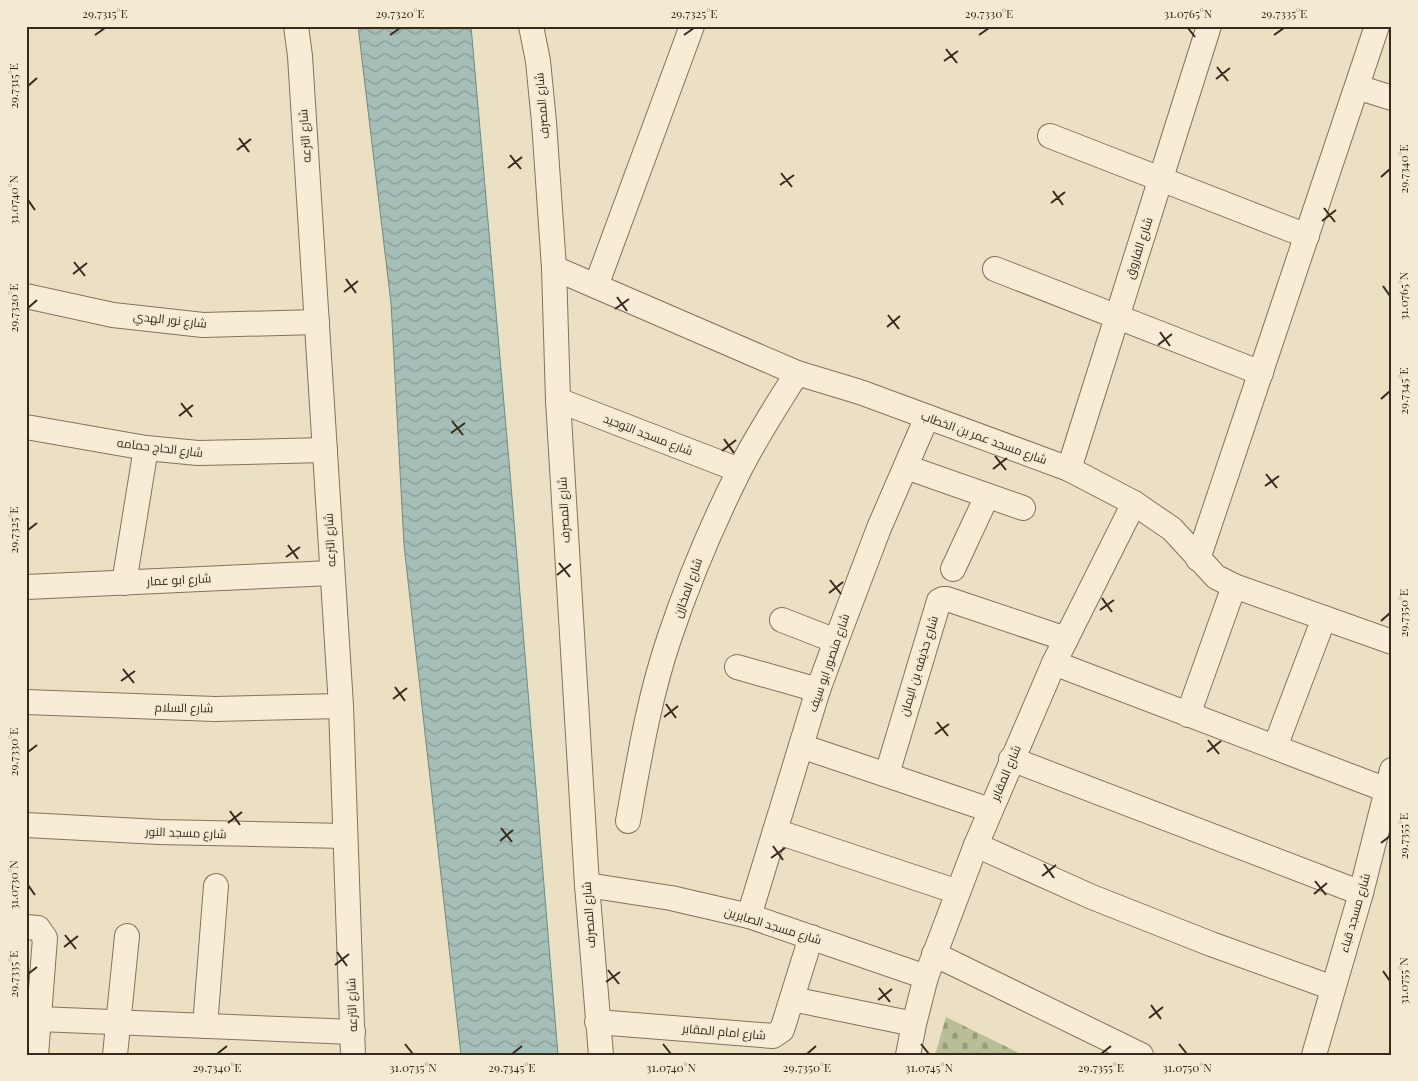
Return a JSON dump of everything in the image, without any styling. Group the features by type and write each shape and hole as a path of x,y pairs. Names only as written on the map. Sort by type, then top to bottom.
{"street":[{"name":"شارع الترعه","path":"296,26 300,56 341,706 353,1043"},
{"name":"شارع المصرف","path":"531,26 538,61 544,122 554,268 558,400 587,885 601,1055"},
{"path":"596,286 692,26"},
{"name":"شارع الفاروق","path":"1069,469 1209,26"},
{"path":"1198,559 1377,26"},
{"path":"1357,87 1392,98"},
{"path":"1050,136 1307,236"},
{"name":"شارع مسجد عمر بن الخطاب","path":"554,268 797,373 860,392 1069,469 1134,503 1172,530 1216,577 1234,586 1392,642"},
{"path":"995,269 1261,373"},
{"name":"شارع نور الهدي","path":"26,296 113,314 203,325 317,322"},
{"name":"شارع المخازن","path":"628,821 644,730 668,641 700,554 739,470 797,373"},
{"name":"شارع مسجد التوحيد","path":"558,400 739,470"},
{"name":"شارع منصور ابو سيف","path":"749,916 818,690 880,528 927,417"},
{"name":"شارع الحاج حمامه","path":"26,427 146,448 198,453 325,450"},
{"path":"124,582 146,448"},
{"path":"906,467 1023,508"},
{"path":"953,568 987,496"},
{"name":"شارع المقابر","path":"908,1055 926,977 990,810 1054,664 1134,503"},
{"name":"شارع ابو عمار","path":"26,587 332,573"},
{"path":"1188,715 1234,586"},
{"name":"شارع حذيفه بن اليمان","path":"887,774 939,601 947,599 1066,639"},
{"path":"1275,747 1324,618"},
{"path":"782,620 836,641"},
{"path":"1054,664 1275,747 1390,784"},
{"path":"737,667 818,690"},
{"name":"شارع السلام","path":"26,702 215,709 341,706"},
{"path":"801,746 990,810"},
{"path":"1011,759 1361,892"},
{"name":"شارع مسجد قباء","path":"1314,1055 1390,784"},
{"name":"شارع مسجد النور","path":"26,826 159,832 345,836"},
{"path":"775,831 958,892"},
{"path":"976,845 1092,897 1211,944 1333,988"},
{"name":"شارع مسجد الصابرين","path":"587,885 671,898 749,916 926,977"},
{"path":"205,1026 216,886"},
{"path":"35,930 45,938 45,945 34,1037 119,1022 205,1026 353,1043"},
{"path":"116,1055 127,936"},
{"name":"شارع امام المقابر","path":"598,1022 773,1036 782,1030 812,937"},
{"path":"934,954 1141,1055"},
{"path":"792,999 914,1024"}],"green space":[{"path":"946,1017 1023,1055 935,1055"}],"water":[{"path":"358,26 471,26 558,1055 461,1055 404,545 391,303"}]}
